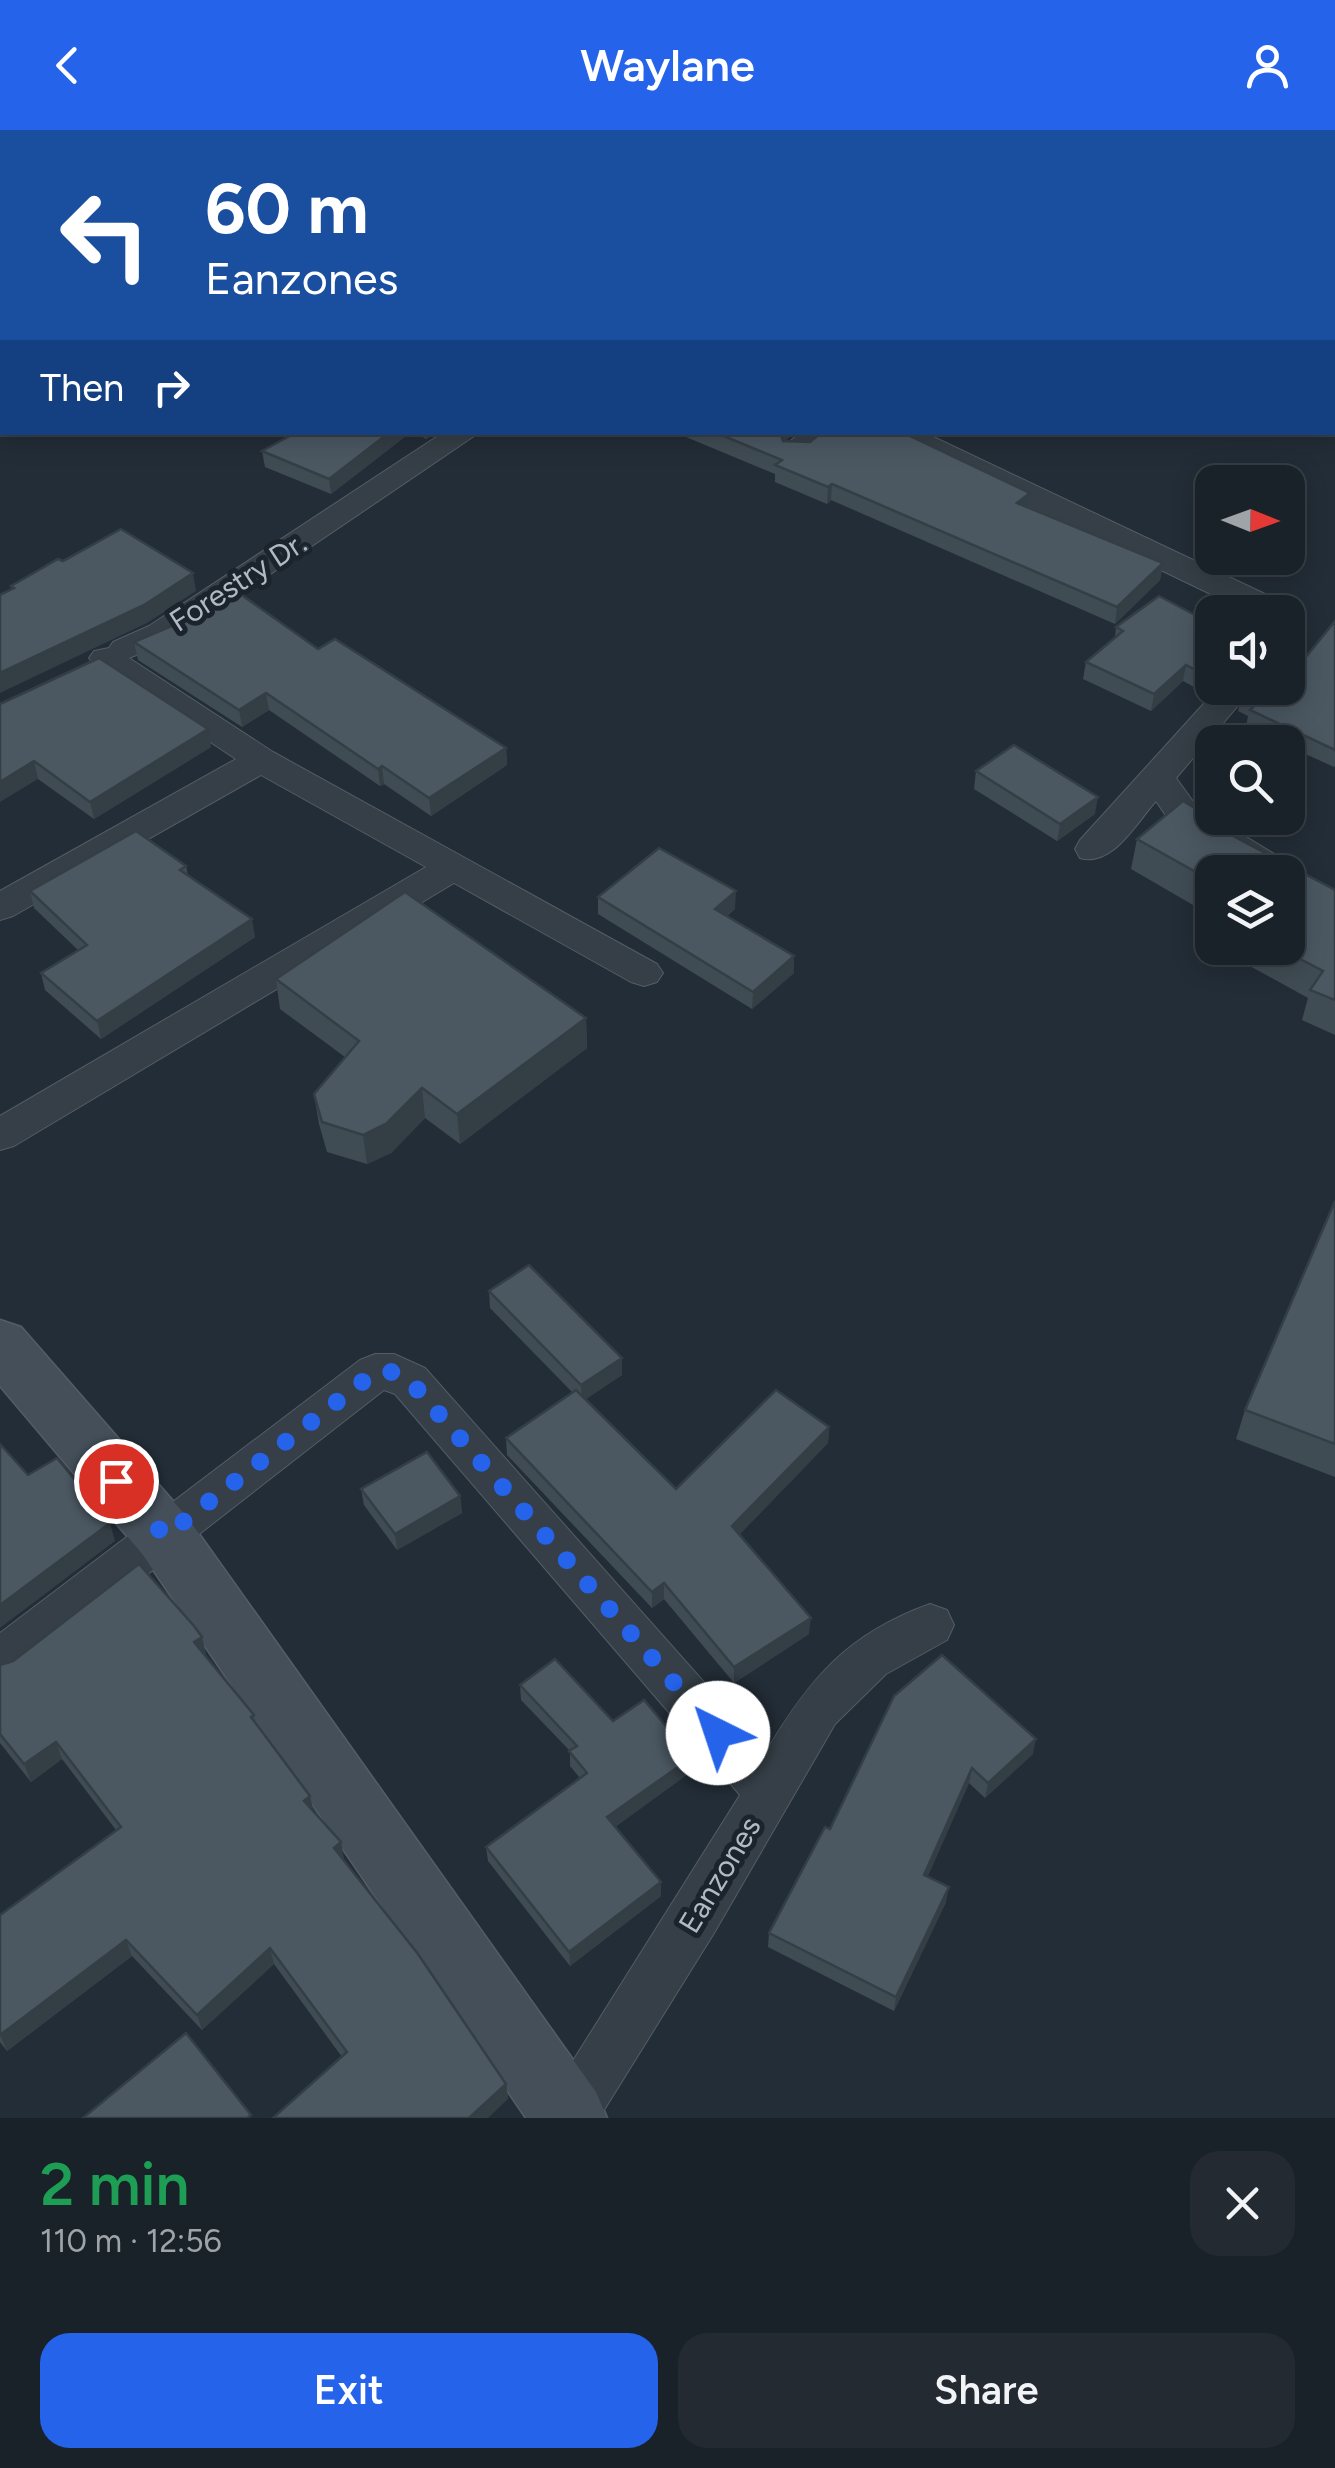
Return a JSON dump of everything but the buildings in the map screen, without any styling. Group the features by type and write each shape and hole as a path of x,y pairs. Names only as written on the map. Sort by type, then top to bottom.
{"street":[{"name":"Forestry Dr.","path":"262,760 91,664 162,632 460,435"},
{"path":"796,448 817,435"},
{"path":"904,435 1240,595"},
{"path":"1093,848 1221,705"},
{"path":"0,907 262,760 644,973"},
{"path":"1157,777 1184,815 1249,855"},
{"path":"0,1136 456,866"},
{"path":"7,1366 165,1536 569,2118"},
{"name":"Eanzones","path":"0,1661 375,1372 394,1372 410,1381 769,1792 569,2118"},
{"path":"769,1792 818,1710 869,1659 930,1624"}],"route":[{"path":"116,1481 165,1536 375,1372 394,1372 410,1381 718,1733"}]}
